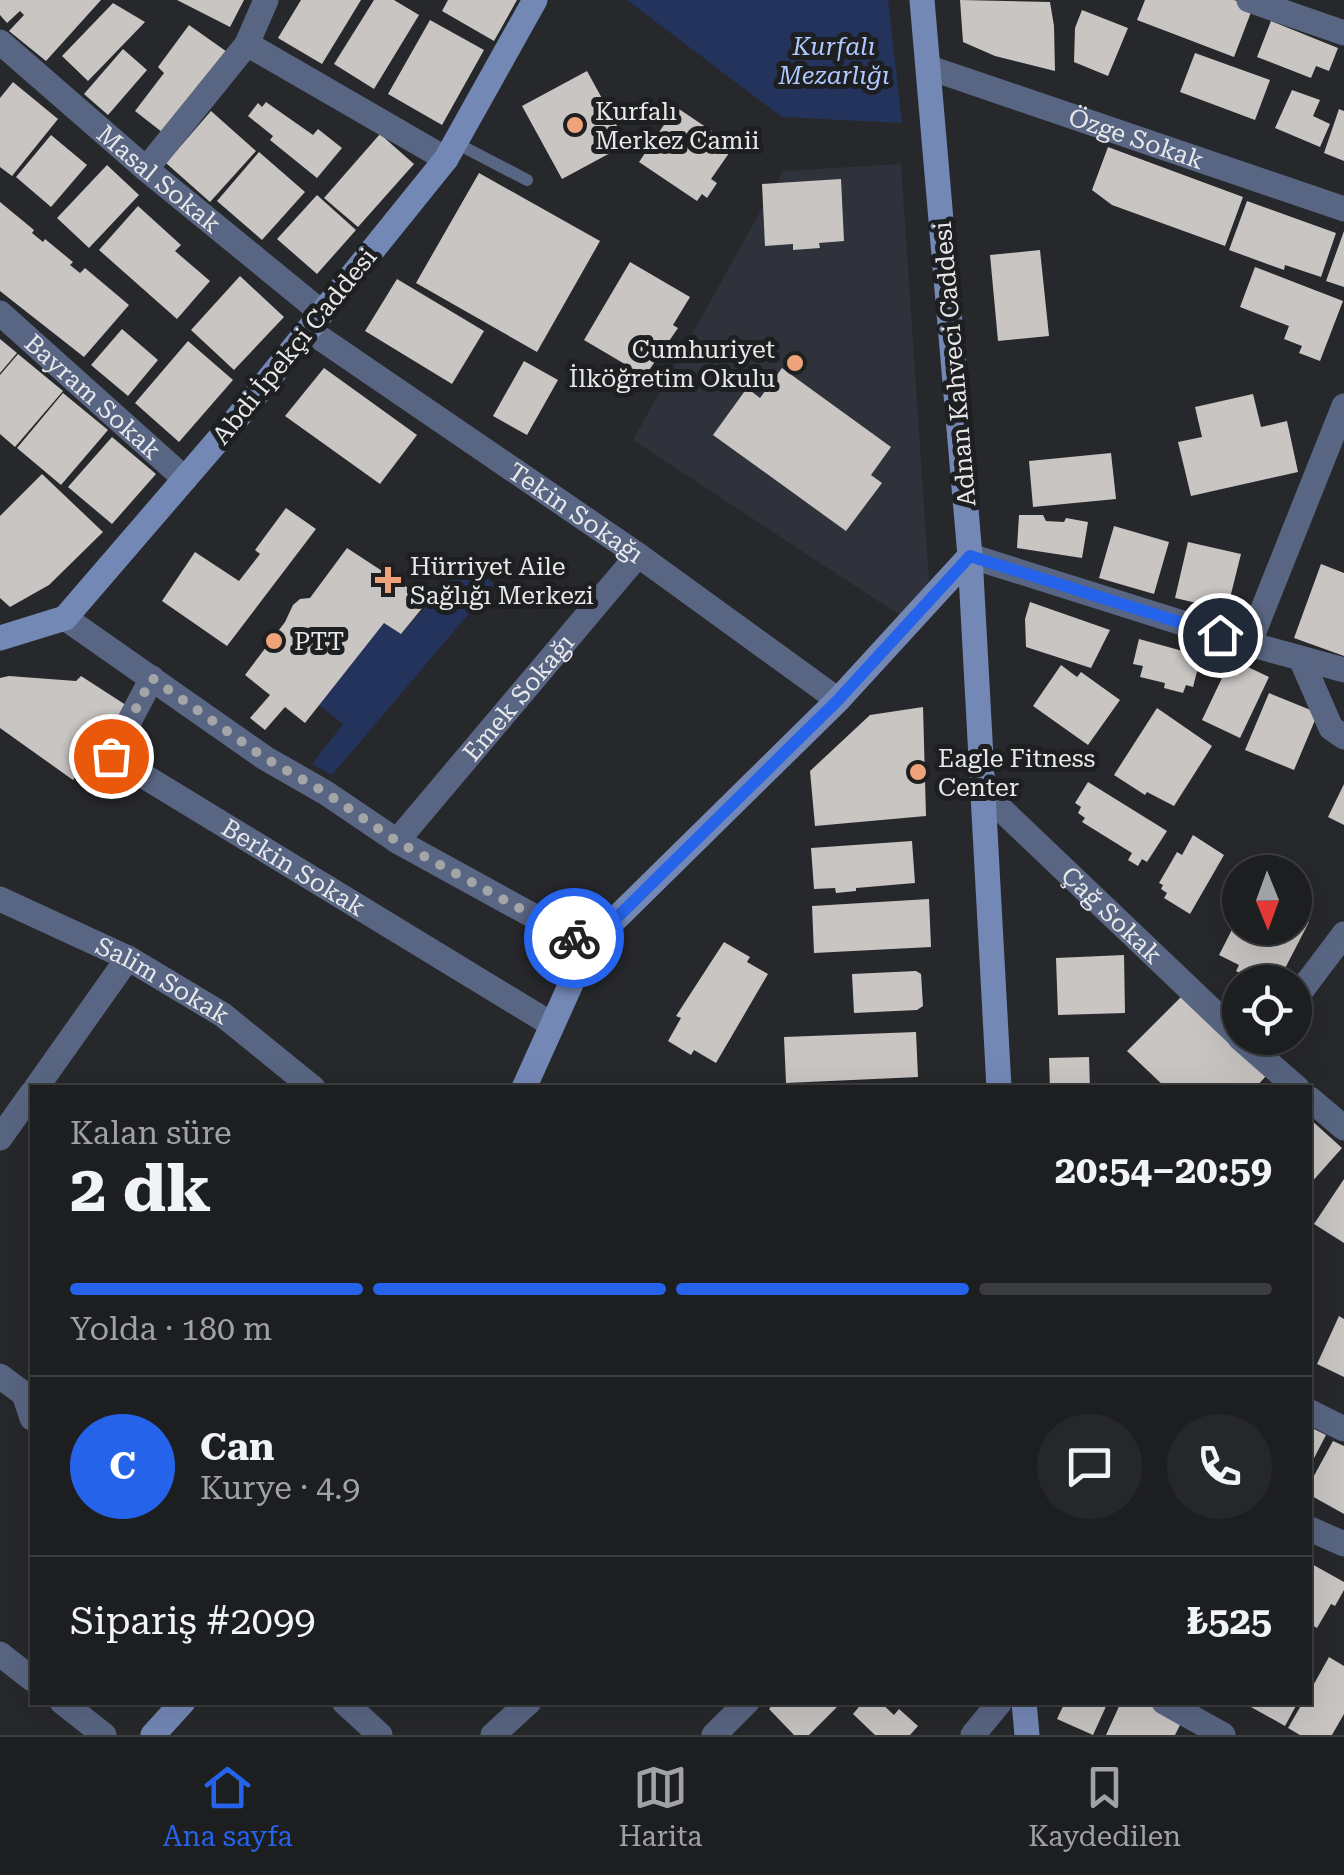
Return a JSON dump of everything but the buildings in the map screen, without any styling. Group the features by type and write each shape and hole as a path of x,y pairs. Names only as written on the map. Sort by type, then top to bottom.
{"street":[{"path":"146,169 247,44 266,0"},
{"name":"Abdi İpekçi Caddesi","path":"65,618 316,321 451,151 535,0"},
{"name":"Adnan Kahveci Caddesi","path":"922,0 970,556 999,1085"},
{"path":"1248,0 1344,33"},
{"name":"Masal Sokak","path":"0,42 316,321"},
{"path":"247,44 451,151"},
{"name":"Özge Sokak","path":"930,68 1344,209"},
{"name":"Bayram Sokak","path":"0,313 185,478"},
{"name":"Tekin Sokağı","path":"316,321 838,700"},
{"path":"1249,644 1344,406"},
{"name":"Emek Sokağı","path":"398,842 638,555"},
{"path":"525,1085 588,946 838,700 970,556 1344,670"},
{"path":"0,638 65,618 265,758 398,842 588,946"},
{"path":"1302,659 1330,728 1344,737"},
{"name":"Berkin Sokak","path":"152,678 111,756 551,1024"},
{"name":"Çağ Sokak","path":"983,792 1222,1015"},
{"name":"Salim Sokak","path":"0,898 128,958 224,1016 304,1085"},
{"path":"1312,977 1344,934"},
{"path":"38,1085 128,958"},
{"name":"Çağ Sokak","path":"1264,1055 1294,1085"},
{"path":"0,1138 30,1096"},
{"path":"1312,1101 1344,1128"},
{"path":"0,1376 24,1394 30,1412"},
{"path":"1312,1413 1344,1429"},
{"path":"1312,1530 1344,1544"},
{"path":"0,1654 30,1677"},
{"path":"66,1705 104,1735"},
{"path":"153,1735 180,1705"},
{"path":"347,1705 380,1735"},
{"path":"493,1735 527,1705"},
{"path":"714,1735 744,1705"},
{"path":"973,1735 998,1705"},
{"path":"1024,1705 1026,1735"},
{"path":"1169,1705 1223,1735"}],"lane":[{"path":"451,151 528,180"}],"shaded area":[{"name":"Cumhuriyet İlköğretim Okulu","path":"901,164 931,611 904,618 633,440 783,171"}],"green space":[{"name":"Kurfalı Mezarlığı","path":"627,0 888,0 902,123 782,117"},
{"path":"462,560 494,584 332,775 312,764 343,724 319,705 384,623 401,634"}],"way so far":[{"path":"111,756 152,678 265,758 398,842 574,938"}],"place":[{"name":"Kurfalı Merkez Camii","path":"575,125"},
{"name":"Cumhuriyet İlköğretim Okulu","path":"795,363"},
{"name":"Hürriyet Aile Sağlığı Merkezi","path":"388,580"},
{"name":"PTT","path":"274,641"},
{"name":"Eagle Fitness Center","path":"918,772"}],"route":[{"path":"574,938 588,946 838,700 970,556 1220,635"}]}
